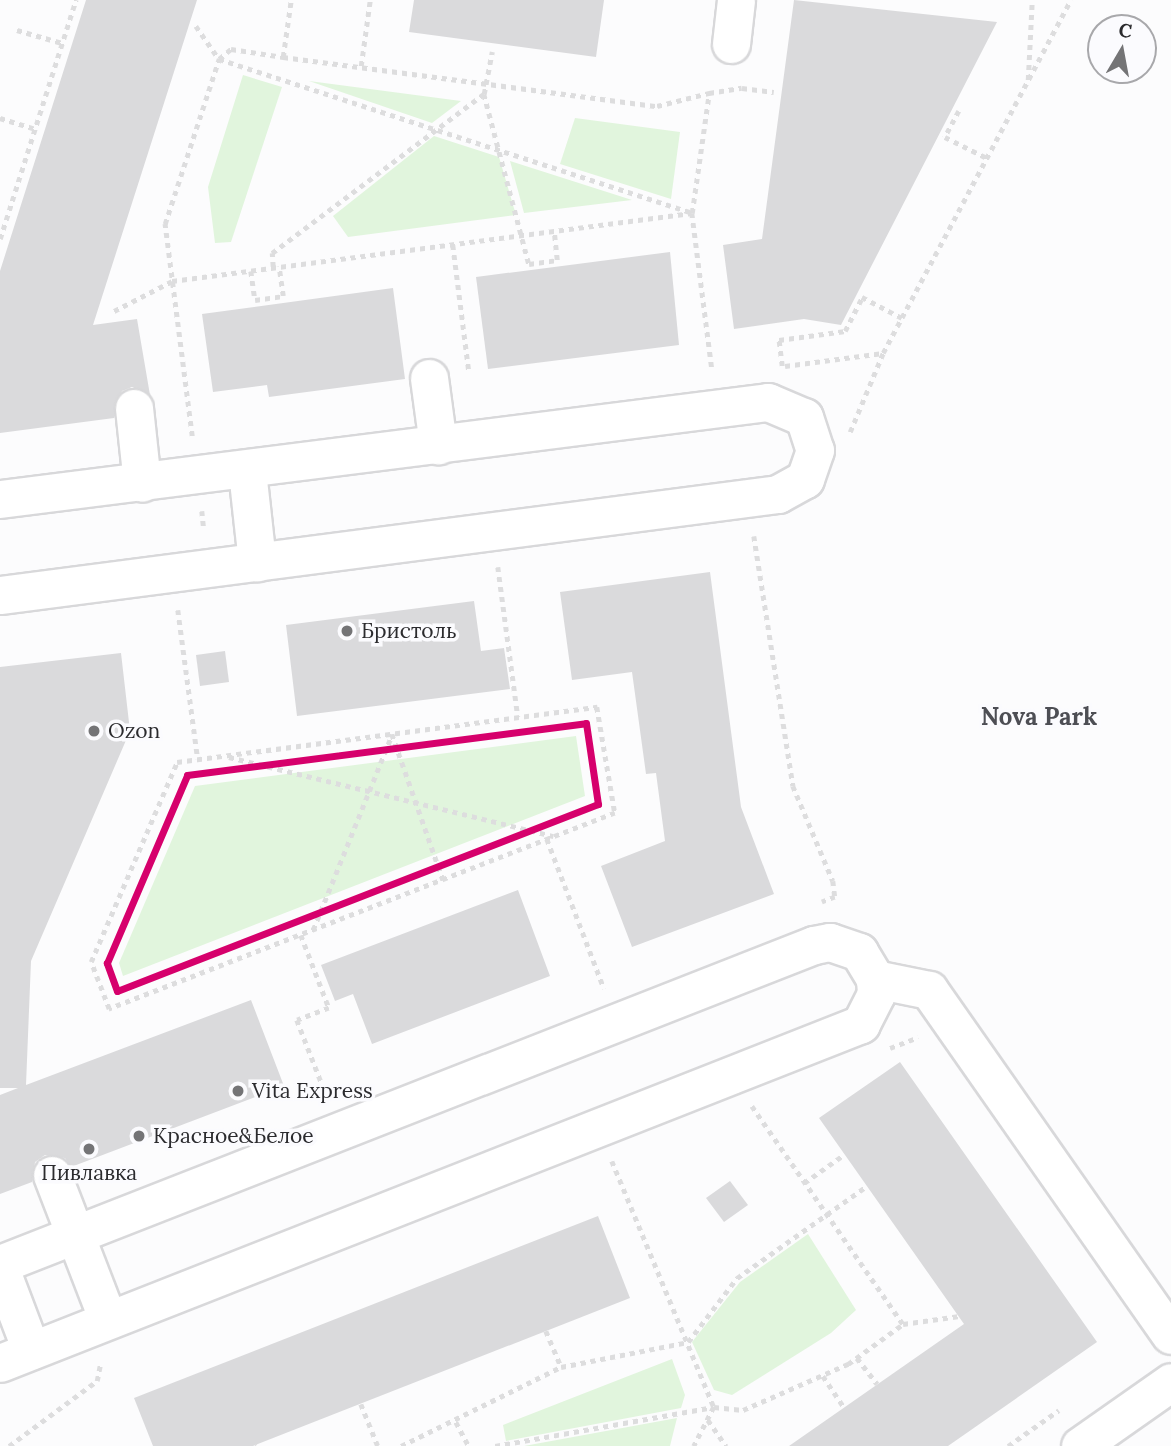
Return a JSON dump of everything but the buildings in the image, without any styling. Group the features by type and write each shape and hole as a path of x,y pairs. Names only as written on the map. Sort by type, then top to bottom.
{"lane":[{"path":"731,44 736,0"},
{"path":"429,378 438,445"},
{"path":"0,499 784,404 811,429 813,464 789,491 0,595"},
{"path":"134,408 142,483"},
{"path":"247,471 257,562"},
{"path":"830,942 859,952 875,979 876,995 861,1024 729,1075 16,1356 0,1266 814,945 830,942"},
{"path":"875,979 929,990 1171,1335"},
{"path":"52,1175 108,1320"},
{"path":"1080,1446 1171,1382"}],"path":[{"path":"0,239 76,0"},
{"path":"284,57 291,0"},
{"path":"361,66 370,0"},
{"path":"1028,81 1032,0"},
{"path":"768,369 883,353 1071,0"},
{"path":"13,43 20,20"},
{"path":"196,26 219,59 692,214"},
{"path":"17,30 62,43"},
{"path":"209,568 165,223 219,59 231,49 657,106 743,88 774,92"},
{"path":"492,52 484,94 503,152 524,235 528,264 557,260 554,231"},
{"path":"709,93 692,214 713,375"},
{"path":"251,271 255,300 284,296 272,253 484,94"},
{"path":"958,111 945,137 987,159"},
{"path":"0,118 35,129"},
{"path":"114,311 172,281 692,214"},
{"path":"453,245 471,384"},
{"path":"782,367 779,340 845,331 862,297 902,318"},
{"path":"700,377 727,374"},
{"path":"745,498 793,786 833,881 835,897 809,907"},
{"path":"497,559 518,718"},
{"path":"177,602 198,759"},
{"path":"597,707 615,813 109,1009 91,962 177,762 392,734 597,707"},
{"path":"392,734 443,880"},
{"path":"313,930 392,734"},
{"path":"372,751 410,746"},
{"path":"225,756 555,836"},
{"path":"225,770 290,762"},
{"path":"508,839 553,821"},
{"path":"547,839 604,988"},
{"path":"425,871 450,862"},
{"path":"308,916 334,906"},
{"path":"301,935 329,1008 297,1020 327,1097"},
{"path":"591,993 617,983"},
{"path":"729,1075 903,1324"},
{"path":"314,1102 340,1092"},
{"path":"804,1183 845,1154"},
{"path":"611,1158 714,1407 694,1446"},
{"path":"401,1446 456,1422 561,1367 688,1342 737,1278 867,1186"},
{"path":"495,1446 714,1407 743,1410 822,1376 858,1357 903,1324 959,1316"},
{"path":"546,1331 561,1367"},
{"path":"858,1357 877,1384"},
{"path":"9,1446 96,1381 101,1358"},
{"path":"822,1376 844,1407"},
{"path":"361,1404 378,1446"},
{"path":"708,1420 726,1446"},
{"path":"456,1422 469,1446"}],"green space":[{"path":"243,75 282,87 231,242 215,243 208,187"},
{"path":"309,81 461,101 432,123"},
{"path":"575,118 680,132 671,199 560,164"},
{"path":"434,136 499,157 516,215 348,237 333,216"},
{"path":"510,161 632,200 524,213"},
{"path":"576,736 585,796 123,976 119,963 195,786"},
{"path":"808,1234 856,1310 831,1333 732,1395 714,1390 692,1342 740,1282"},
{"path":"672,1359 685,1395 681,1408 506,1441 503,1425"},
{"path":"677,1418 670,1446 524,1446"}],"cycle path":[{"path":"586,723 598,804 117,991 107,963 187,775 586,723"}],"place":[{"name":"Бристоль","path":"347,631"},
{"name":"Ozon","path":"94,731"},
{"name":"Vita Express","path":"238,1091"},
{"name":"Красное&Белое","path":"139,1136"},
{"name":"Пивлавка","path":"89,1149"}],"district":[{"name":"Nova Park","path":"1039,717"}]}
